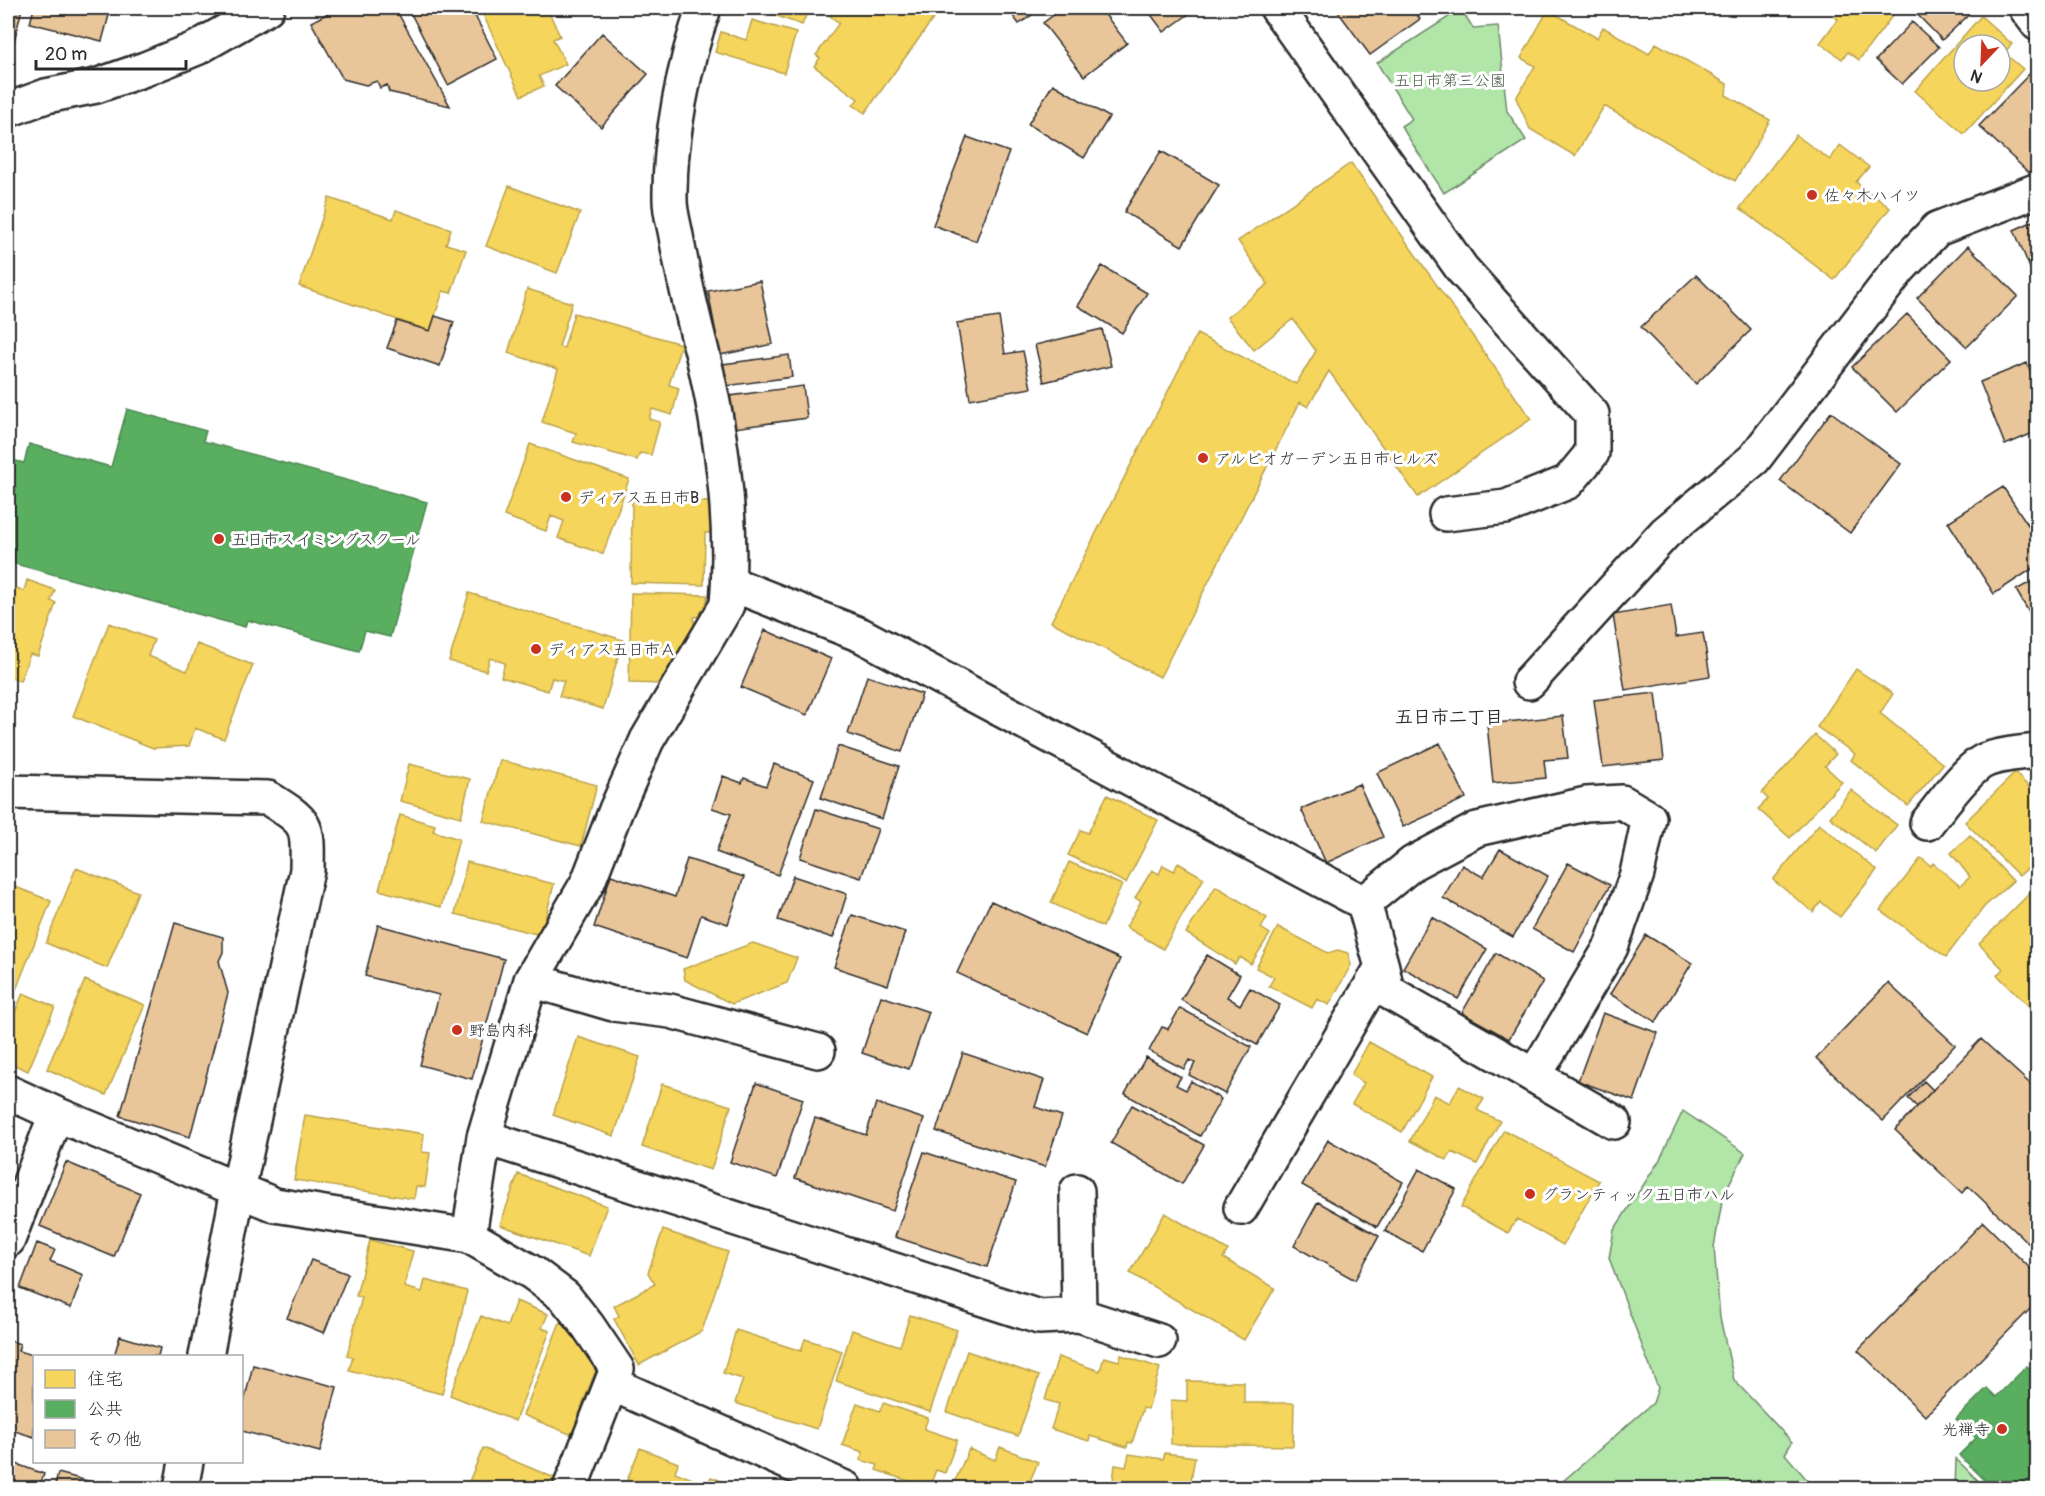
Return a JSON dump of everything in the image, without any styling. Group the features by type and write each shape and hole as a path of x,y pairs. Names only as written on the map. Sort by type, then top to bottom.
{"street":[{"path":"8,110 46,96 96,86 197,48 267,8"},
{"path":"469,1236 484,1137 531,980 588,882 647,740 727,604 729,505 716,410 681,267 670,201 677,121 691,44 704,8"},
{"path":"1277,8 1462,269 1592,414 1592,453 1568,482 1506,507 1446,514"},
{"path":"2026,8 2037,24"},
{"path":"8,84 46,96"},
{"path":"1529,682 1665,533 1754,459 1899,268 1937,229 2037,190"},
{"path":"729,583 861,635 1364,903 1387,991 1614,1122"},
{"path":"1927,823 1965,777 1983,761 2010,754 2037,751"},
{"path":"8,792 268,798 291,812 305,825 307,870 238,1190 206,1355"},
{"path":"1364,903 1413,863 1477,830 1586,804 1622,802 1649,818 1637,874 1611,947 1534,1076"},
{"path":"1241,1208 1382,967"},
{"path":"531,980 614,1004 669,1011 818,1051"},
{"path":"8,1092 275,1205 469,1236 533,1273 565,1297 617,1369 570,1488"},
{"path":"8,1240 56,1114"},
{"path":"484,1137 1039,1317 1079,1315 1159,1341"},
{"path":"1077,1191 1079,1315"},
{"path":"612,1384 845,1488"},
{"path":"181,1488 186,1463"}],"green space":[{"name":"五日市第三公園","path":"1461,9 1473,28 1498,26 1507,111 1526,140 1444,193 1401,126 1412,119 1377,63"},
{"path":"1683,1111 1745,1153 1723,1196 1714,1247 1720,1318 1734,1380 1792,1442 1785,1454 1814,1488 1555,1488 1653,1403 1658,1388 1609,1258 1614,1230 1659,1161"},
{"path":"1956,1459 1986,1488 1955,1488"}],"building: 住宅":[{"path":"480,8 547,8 560,36 553,39 566,64 539,76 544,86 521,96"},
{"path":"768,8 809,8 802,25 766,12"},
{"path":"837,8 921,8 933,19 865,113 853,105 858,99 814,66 820,58 816,55 839,23 830,16"},
{"path":"1841,8 1882,8 1893,15 1859,60 1848,52 1842,59 1820,43 1838,19 1834,17"},
{"path":"1548,10 1597,38 1603,27 1649,54 1656,43 1727,84 1726,95 1770,120 1735,181 1604,106 1575,156 1530,129 1516,98 1535,66 1521,58"},
{"path":"1981,16 2000,33 1966,33"},
{"path":"752,20 796,33 784,73 715,52 721,32 746,40"},
{"path":"1952,49 1952,93 2001,93 1964,134 1915,91"},
{"path":"2012,60 2023,69 2012,81"},
{"name":"佐々木ハイツ","path":"1796,135 1830,160 1840,145 1869,167 1856,182 1890,208 1834,280 1740,208"},
{"name":"アルビオガーデン五日市ヒルズ","path":"1351,163 1531,419 1418,497 1329,371 1308,407 1300,402 1160,677 1051,622 1197,334 1296,384 1316,351 1293,319 1254,350 1227,317 1268,284 1238,241"},
{"path":"509,186 580,213 557,273 486,246"},
{"path":"329,198 393,219 396,210 451,229 446,244 466,250 451,293 443,291 430,331 299,286"},
{"path":"527,289 572,303 559,347 564,348 574,313 681,344 669,385 679,388 672,415 652,409 649,419 660,422 651,455 640,453 637,460 573,442 576,433 542,422 558,369 508,353"},
{"name":"ディアス五日市B","path":"530,444 629,479 603,554 558,538 564,521 551,516 546,531 504,516"},
{"path":"632,500 711,502 710,533 705,533 704,585 631,583"},
{"path":"27,580 55,590 51,601 56,603 38,656 30,654 20,681 8,677 8,585 24,591"},
{"name":"ディアス五日市Ａ","path":"469,593 623,640 603,709 559,696 564,681 552,678 548,691 501,677 505,663 490,658 486,671 449,661"},
{"path":"631,593 707,595 707,616 694,617 694,635 664,684 629,683"},
{"path":"109,623 154,640 148,656 187,671 197,644 253,665 224,739 195,728 189,746 153,748 73,716"},
{"path":"1856,669 1893,694 1880,713 1943,764 1908,806 1851,760 1855,754 1817,727"},
{"path":"1815,735 1836,754 1825,766 1842,782 1790,838 1758,809 1768,799 1762,793"},
{"path":"500,760 597,785 581,846 483,821"},
{"path":"409,764 470,779 461,817 400,801"},
{"path":"2015,773 2038,796 2038,859 2019,876 1965,822"},
{"path":"1851,790 1897,825 1876,853 1830,817"},
{"path":"1107,795 1158,820 1126,883 1068,855 1081,830 1088,833"},
{"path":"400,815 435,825 433,831 459,839 441,907 379,890"},
{"path":"1819,824 1877,870 1840,917 1821,902 1813,912 1773,880"},
{"path":"1970,835 2013,881 1984,907 1946,957 1880,910 1921,858 1931,866 1933,863 1960,886 1970,877 1951,853"},
{"path":"467,862 554,884 541,935 455,914"},
{"path":"1069,862 1122,885 1103,927 1051,903"},
{"path":"1178,863 1204,878 1163,949 1126,927 1141,901 1135,898 1152,870 1159,874 1163,865 1174,871"},
{"path":"76,868 138,892 107,968 46,943"},
{"path":"8,884 51,901 8,1010"},
{"path":"1216,886 1267,918 1261,928 1270,934 1251,964 1240,957 1235,964 1186,933"},
{"path":"2031,892 2038,899 2038,1012 2036,1013 1997,975 2003,969 1979,944"},
{"path":"1278,927 1328,953 1338,950 1348,953 1351,965 1329,1005 1317,999 1312,1008 1269,986 1274,977 1256,968"},
{"path":"753,943 797,958 787,983 732,1004 685,980 683,969"},
{"path":"85,980 145,1005 106,1095 47,1069"},
{"path":"23,993 55,1007 28,1071 8,1062 8,1029"},
{"path":"578,1037 640,1057 614,1136 553,1115"},
{"path":"1369,1042 1432,1077 1402,1132 1352,1104 1364,1083 1351,1075"},
{"path":"662,1084 731,1106 711,1170 642,1147"},
{"path":"1459,1086 1484,1099 1477,1110 1500,1121 1477,1164 1452,1152 1447,1160 1410,1141 1434,1095 1450,1103"},
{"path":"305,1115 424,1134 422,1152 430,1153 425,1187 416,1186 414,1199 294,1180"},
{"name":"グランティック五日市ハル","path":"1504,1130 1599,1181 1563,1245 1517,1219 1508,1233 1461,1207"},
{"path":"518,1174 607,1206 589,1256 500,1225"},
{"path":"1165,1213 1228,1250 1223,1258 1275,1288 1244,1340 1130,1273"},
{"path":"663,1230 728,1252 702,1331 639,1365 614,1319 619,1316 614,1306 655,1284 648,1273"},
{"path":"370,1240 413,1251 404,1287 422,1292 425,1280 467,1291 442,1394 349,1370 353,1357 347,1355 362,1297 356,1296"},
{"path":"516,1301 548,1314 542,1328 550,1331 515,1421 450,1395 481,1316 507,1326"},
{"path":"563,1315 599,1362 581,1408 586,1410 575,1436 523,1415"},
{"path":"910,1315 957,1330 930,1412 836,1381 852,1330 900,1346"},
{"path":"736,1330 801,1351 805,1339 842,1351 817,1429 735,1403 743,1379 723,1373"},
{"path":"967,1351 1039,1376 1018,1436 947,1412"},
{"path":"1121,1355 1160,1368 1148,1409 1143,1408 1132,1443 1128,1442 1127,1447 1090,1436 1089,1441 1051,1429 1059,1404 1045,1400 1058,1357 1100,1371 1104,1357 1119,1361"},
{"path":"1187,1381 1244,1382 1244,1403 1294,1403 1293,1446 1171,1444 1171,1400 1187,1401"},
{"path":"857,1403 880,1411 883,1403 928,1418 924,1429 957,1440 945,1473 936,1470 929,1488 876,1470 878,1465 860,1460 863,1452 842,1445"},
{"path":"1000,1447 1038,1462 1027,1488 952,1488 969,1449 995,1460"},
{"path":"483,1448 557,1479 553,1488 474,1488 468,1484"},
{"path":"640,1448 678,1463 675,1472 707,1485 711,1477 740,1488 624,1488"},
{"path":"1165,1453 1195,1457 1190,1485 1174,1482 1173,1488 1112,1488 1115,1465 1126,1467 1129,1454 1163,1459"}],"building: 公共":[{"path":"127,409 206,431 203,441 427,502 390,637 365,631 359,651 247,620 245,627 8,562 8,459 24,463 29,444 111,467"},
{"name":"光禅寺","path":"2027,1366 2038,1375 2038,1488 1993,1488 1959,1455 1976,1438 1956,1419 1987,1388 1996,1397"}],"building: その他":[{"path":"8,8 22,8 13,46 8,45"},
{"path":"34,8 111,8 102,41 30,23"},
{"path":"338,8 395,8 450,106 389,92 387,85 380,88 377,81 366,85 343,79 311,22"},
{"path":"408,8 471,8 497,59 448,85"},
{"path":"1007,8 1042,8 1019,24"},
{"path":"1063,8 1100,8 1127,43 1084,76 1043,23"},
{"path":"1146,8 1197,8 1164,32"},
{"path":"1412,8 1420,19 1370,55 1336,9"},
{"path":"1911,8 1976,8 1942,40"},
{"path":"1912,22 1939,47 1902,84 1876,60"},
{"path":"602,33 648,74 601,127 555,86"},
{"path":"2038,65 2038,169 2028,172 1979,126"},
{"path":"1053,84 1109,117 1084,158 1028,124"},
{"path":"967,137 1009,152 976,241 933,225"},
{"path":"1161,151 1219,185 1182,246 1124,212"},
{"path":"2038,219 2038,279 2035,280 2014,230"},
{"path":"1968,246 2018,296 1967,347 1917,298"},
{"path":"1102,266 1147,293 1122,333 1078,306"},
{"path":"1696,275 1751,330 1696,384 1641,327"},
{"path":"760,281 773,344 720,355 708,291"},
{"path":"1907,314 1951,359 1897,412 1852,367"},
{"path":"435,316 454,322 440,366 387,348 397,321 430,331"},
{"path":"999,317 1005,354 1023,351 1031,388 970,399 957,323"},
{"path":"1102,329 1111,366 1044,382 1035,345"},
{"path":"789,355 792,377 726,386 723,364"},
{"path":"2027,363 2038,390 2038,431 2005,445 1980,382"},
{"path":"803,386 807,418 734,428 730,396"},
{"path":"1831,412 1901,464 1850,533 1780,481"},
{"path":"2003,487 2032,531 2038,528 2038,565 1994,594 1948,522"},
{"path":"2038,578 2038,619 2034,621 2016,590"},
{"path":"1671,605 1676,637 1703,633 1710,676 1625,690 1613,615"},
{"path":"765,630 831,659 807,715 741,687"},
{"path":"867,676 922,694 902,752 848,734"},
{"path":"1656,693 1664,760 1603,767 1594,700"},
{"path":"1563,716 1568,758 1544,760 1546,778 1493,783 1487,724"},
{"path":"1440,743 1466,798 1403,827 1377,773"},
{"path":"838,746 899,766 882,819 821,798"},
{"path":"774,764 814,779 778,875 716,852 731,814 712,808 723,776 742,783 744,778 766,786"},
{"path":"1359,784 1383,837 1326,863 1301,809"},
{"path":"816,809 878,829 861,878 800,858"},
{"path":"1500,849 1548,876 1513,937 1443,898 1462,865 1483,877"},
{"path":"687,859 744,877 728,924 701,915 687,958 594,927 611,875 675,897"},
{"path":"1568,863 1610,885 1574,952 1532,929"},
{"path":"793,876 847,894 833,938 778,920"},
{"path":"991,901 1120,959 1087,1033 957,973"},
{"path":"852,915 905,932 888,985 834,967"},
{"path":"1432,917 1487,949 1458,999 1403,968"},
{"path":"175,923 223,937 223,952 219,961 228,993 190,1137 120,1116"},
{"name":"野島内科","path":"378,925 504,959 472,1079 420,1065 439,995 365,976"},
{"path":"1646,935 1692,963 1656,1022 1610,994"},
{"path":"1496,953 1543,981 1509,1039 1462,1013"},
{"path":"1207,955 1240,975 1227,997 1240,1005 1250,988 1280,1005 1257,1045 1181,1000"},
{"path":"1888,983 1955,1045 1883,1121 1816,1058"},
{"path":"881,996 929,1012 909,1069 862,1053"},
{"path":"1180,1008 1251,1047 1225,1094 1189,1075 1195,1063 1189,1060 1184,1069 1149,1051 1162,1027 1168,1029"},
{"path":"1603,1013 1658,1033 1634,1101 1578,1081"},
{"path":"1981,1039 2038,1091 2038,1239 2031,1246 1968,1186 1962,1193 1895,1130"},
{"path":"963,1053 1044,1080 1035,1107 1062,1116 1045,1167 936,1131"},
{"path":"1146,1057 1181,1077 1176,1085 1186,1090 1191,1081 1221,1099 1200,1136 1125,1094"},
{"path":"1924,1081 1933,1090 1917,1107 1908,1098"},
{"path":"756,1083 803,1099 777,1178 730,1162"},
{"path":"876,1103 924,1119 893,1211 795,1178 815,1118 866,1135"},
{"path":"1132,1105 1204,1145 1182,1184 1111,1143"},
{"path":"1328,1140 1403,1182 1377,1227 1302,1185"},
{"path":"924,1152 1016,1182 987,1267 895,1237"},
{"path":"66,1162 140,1193 114,1257 40,1226"},
{"path":"1419,1169 1456,1189 1422,1251 1385,1231"},
{"path":"1318,1202 1379,1236 1355,1280 1294,1246"},
{"path":"1983,1222 2038,1276 2038,1301 1925,1416 1858,1350"},
{"path":"37,1243 55,1250 50,1261 83,1275 71,1308 20,1288"},
{"path":"311,1260 348,1274 324,1333 287,1318"},
{"path":"120,1336 160,1348 158,1355 114,1355"},
{"path":"8,1340 20,1344 18,1351 33,1355 33,1437 8,1429"},
{"path":"253,1365 337,1387 320,1452 243,1431 243,1406"},
{"path":"8,1461 44,1474 39,1488 8,1488"},
{"path":"58,1473 114,1488 54,1488"}],"place":[{"name":"佐々木ハイツ","path":"1812,195"},
{"name":"アルビオガーデン五日市ヒルズ","path":"1203,458"},
{"name":"ディアス五日市B","path":"566,497"},
{"name":"五日市スイミングスクール","path":"219,539"},
{"name":"ディアス五日市Ａ","path":"536,649"},
{"name":"野島内科","path":"457,1030"},
{"name":"グランティック五日市ハル","path":"1530,1194"},
{"name":"光禅寺","path":"2002,1429"}],"district":[{"name":"五日市二丁目","path":"1449,717"}]}
